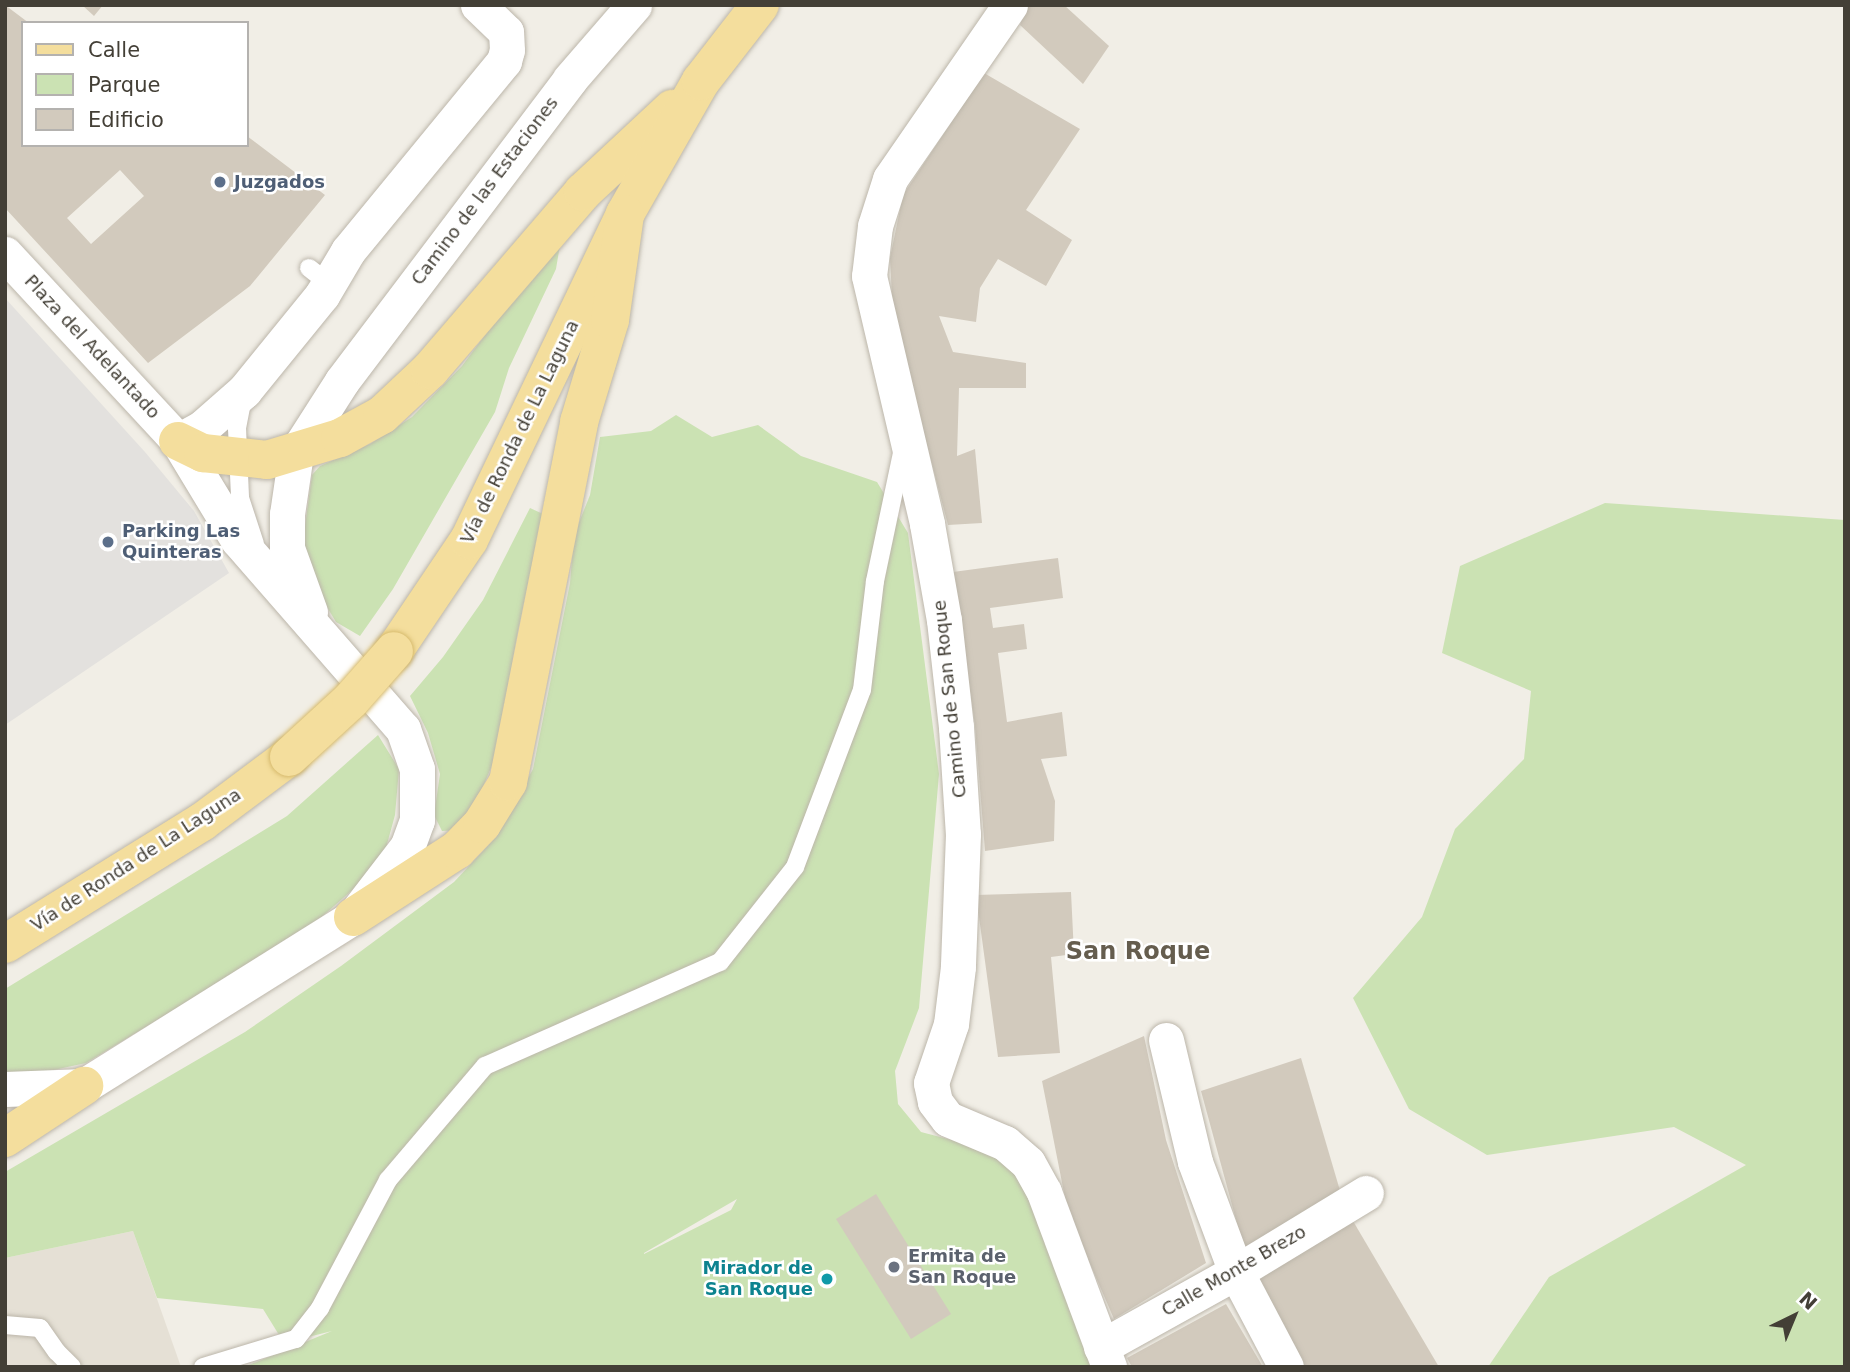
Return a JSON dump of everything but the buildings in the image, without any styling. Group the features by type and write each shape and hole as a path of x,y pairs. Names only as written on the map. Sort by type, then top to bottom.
{"main road":[{"name":"Vía de Ronda de La Laguna","path":"5,944 202,822 289,757 351,701 394,650 468,540 625,214 701,81 760,5"},
{"path":"178,441 203,453 267,460 340,438 382,415 430,370 583,192 701,81"},
{"path":"353,917 457,850 482,824 508,782 579,422 610,320 625,214"},
{"path":"5,1138 85,1086"}],"street":[{"path":"178,441 203,427 244,391 318,275 348,251 504,61 507,50 506,32 478,5"},
{"name":"Camino de las Estaciones","path":"342,381 570,79 634,5"},
{"name":"Camino de San Roque","path":"1010,5 890,179 875,226 869,276 927,524 944,621 956,727 963,834 958,967 948,1040 936,1063 932,1083 935,1102 948,1119 1005,1143 1028,1163 1044,1192 1105,1357"},
{"name":"Plaza del Adelantado","path":"5,254 178,441 238,540 403,729 417,769 417,820 407,847 353,917"},
{"path":"319,634 287,548 287,513 296,453 342,381"},
{"path":"237,458 271,441 342,381"},
{"path":"5,1089 85,1086 353,917"},
{"path":"1166,1040 1195,1162 1236,1272 1286,1367"},
{"name":"Calle Monte Brezo","path":"1105,1357 1236,1272 1366,1193"}],"lane":[{"path":"244,391 237,428 240,498 262,568"},
{"path":"203,1367 296,1339 320,1308 387,1180 485,1066 720,962 795,867 862,690 875,581 907,433"},
{"path":"5,1325 40,1328 72,1367"}],"shaded area":[{"name":"Parking Las Quinteras","path":"5,298 145,452 194,511 229,573 5,725"},
{"path":"133,1231 181,1367 5,1367 5,1258"}],"green space":[{"path":"560,245 556,269 509,368 495,412 393,589 360,636 336,622 313,584 302,548 312,475 320,466 370,444 412,417 462,366 503,311"},
{"path":"676,415 712,437 758,425 801,456 877,482 908,533 939,774 919,1008 895,1071 898,1104 921,1132 971,1145 1004,1163 1028,1188 1092,1367 244,1367 332,1331 284,1343 263,1309 157,1298 133,1231 5,1258 5,1172 245,1032 341,966 454,882 497,836 533,769 570,583 574,535 590,495 600,437 651,431","holes":["737,1199 731,1210 644,1254"]},
{"path":"1605,503 1845,520 1845,1367 1488,1367 1549,1277 1746,1165 1674,1127 1487,1155 1409,1109 1353,998 1422,917 1455,829 1524,759 1531,691 1442,653 1460,566"},
{"path":"530,508 543,514 495,758 480,794 459,830 442,831 434,815 440,774 428,733 410,696 443,657 483,600"},
{"path":"378,735 399,769 395,815 384,855 359,884 308,929 86,1063 35,1074 5,1074 5,989 287,816"}],"place":[{"name":"Juzgados","path":"220,182"},
{"name":"Parking Las Quinteras","path":"108,542"},
{"name":"Ermita de San Roque","path":"894,1267"},
{"name":"Mirador de San Roque","path":"827,1279"}],"district":[{"name":"San Roque","path":"1138,952"}]}
